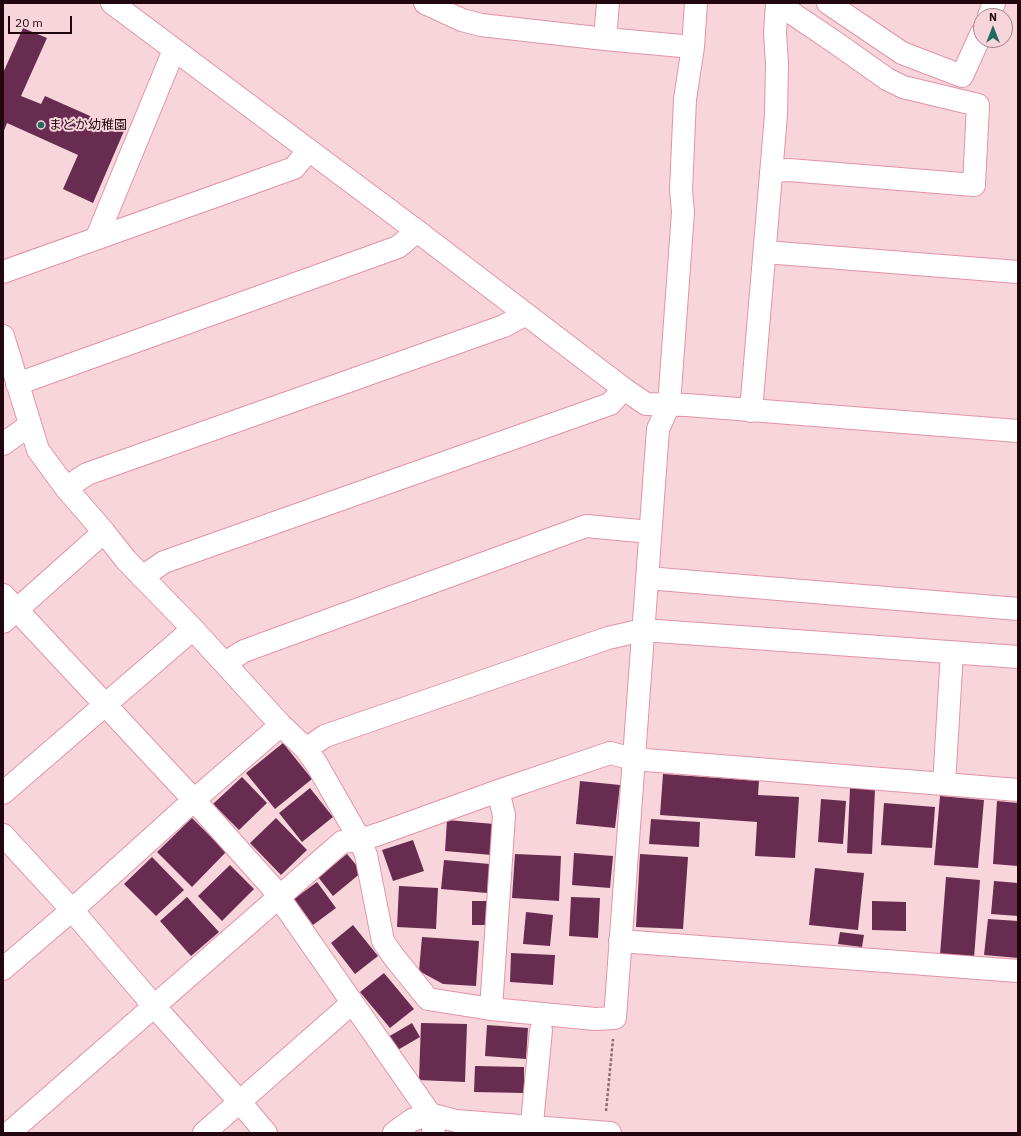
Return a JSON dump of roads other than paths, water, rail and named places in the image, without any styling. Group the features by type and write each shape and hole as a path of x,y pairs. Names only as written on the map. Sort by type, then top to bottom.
{"street":[{"path":"112,3 417,231 624,389 646,404 1018,431"},
{"path":"425,3 462,20 481,25 693,47"},
{"path":"605,39 608,3"},
{"path":"4,343 38,450 66,488 126,560 306,749 316,763 360,840 366,855 383,941 428,999 491,1010 595,1019 615,1018 658,428 669,405 683,212 681,190 686,99 693,47 696,3"},
{"path":"751,411 765,252 771,171 776,116 777,64 775,33 777,3 836,42 887,79 903,87 978,105 974,185 789,170 771,171"},
{"path":"828,3 902,53 962,76 975,48"},
{"path":"97,238 174,50"},
{"path":"3,272 294,168 308,151"},
{"path":"17,384 398,247 417,231"},
{"path":"765,252 1018,272"},
{"path":"66,488 87,474 504,326 526,314"},
{"path":"142,577 164,562 610,404 624,389"},
{"path":"3,444 30,425"},
{"path":"225,663 244,650 586,526 650,532"},
{"path":"104,532 8,609 106,705 280,896 432,1124"},
{"path":"647,578 1018,609"},
{"path":"3,793 193,629"},
{"path":"306,749 325,736 600,641 643,630 1018,656"},
{"path":"944,784 952,652"},
{"path":"3,969 72,910 281,724"},
{"path":"9,1133 342,842 360,840 610,753 633,759 1018,790"},
{"path":"491,1010 504,814 498,791"},
{"path":"3,835 72,910 266,1133"},
{"path":"620,941 1018,971"},
{"path":"204,1133 352,1003"},
{"path":"531,1130 540,1030"},
{"path":"394,1133 412,1120 432,1124 456,1121 531,1130 610,1133"}],"place":[{"name":"まどか幼稚園","path":"41,125"}]}
